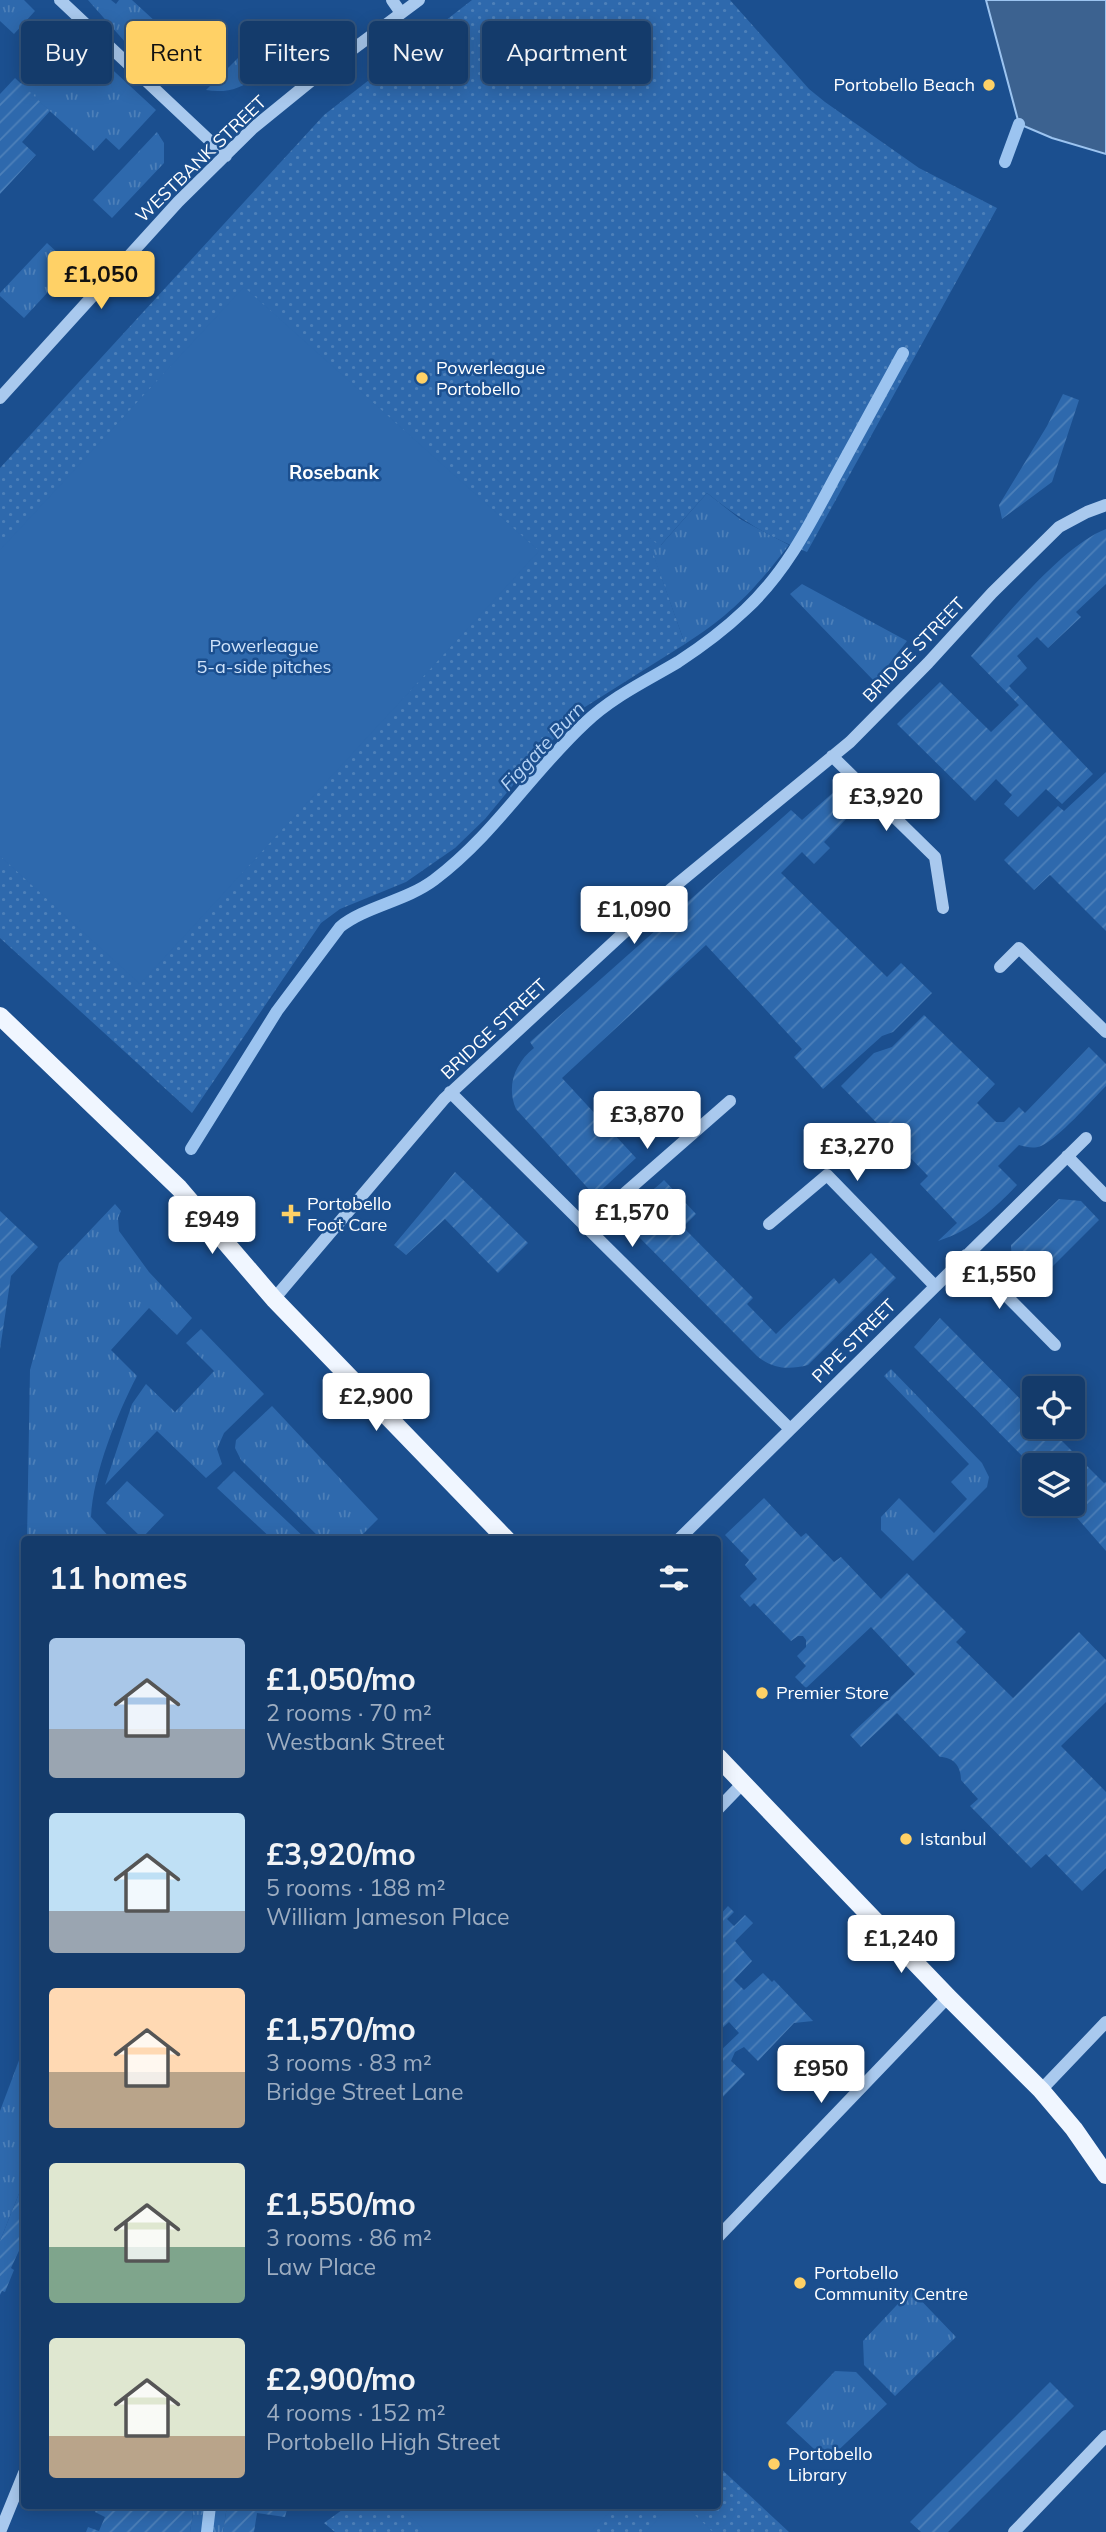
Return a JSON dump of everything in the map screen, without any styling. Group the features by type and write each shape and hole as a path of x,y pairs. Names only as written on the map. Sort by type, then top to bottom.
{"main road":[{"path":"0,1016 179,1188 274,1299 503,1536"},
{"path":"721,1759 948,1997 1041,2090 1074,2129 1106,2175"}],"street":[{"path":"60,0 226,156"},
{"path":"392,0 401,13"},
{"name":"WESTBANK STREET","path":"0,398 178,202 263,119 419,0"},
{"name":"BRIDGE STREET","path":"274,1299 450,1092 670,890 850,742 1059,527 1106,505"},
{"path":"832,756 935,857 943,908"},
{"path":"1000,967 1019,948 1106,1032"},
{"path":"450,1092 790,1429"},
{"path":"586,1227 730,1101"},
{"name":"PIPE STREET","path":"682,1536 1086,1138"},
{"path":"1067,1156 1106,1196"},
{"path":"769,1224 827,1175 935,1286"},
{"path":"966,1255 1055,1345"},
{"path":"721,1806 743,1783"},
{"path":"721,2233 948,1997"},
{"path":"1041,2090 1106,2022"},
{"path":"1014,2532 1106,2436"},
{"path":"0,2532 21,2480"}],"green space":[{"path":"0,0 24,0 35,11 26,21 21,21 21,26 14,34 0,21"},
{"path":"88,0 111,0 116,4 119,0 132,0 155,21 126,21 126,43 112,27 112,21 107,21"},
{"path":"472,0 730,0 809,89 825,102 919,168 997,208 807,552 755,527 707,493 660,546 647,536 685,644 585,707 538,755 485,819 455,848 406,882 340,909 321,923 192,1113 0,938 0,468 324,115 369,80 369,84 468,84 468,21 445,21"},
{"path":"240,56 240,84 245,84 222,91 206,90 212,84 226,84 226,70"},
{"path":"112,69 156,110 119,150 106,138 94,151 20,84 112,84"},
{"path":"15,78 50,111 22,142 36,155 0,194 0,94"},
{"path":"157,132 164,143 164,163 112,218 93,200"},
{"path":"47,243 72,266 24,318 0,293"},
{"name":"Powerleague 5-a-side pitches","path":"244,287 539,551 140,984 0,856 0,550"},
{"path":"1063,394 1079,400 1052,482 1002,519 999,505 1047,426"},
{"path":"707,493 740,519 789,545 742,600 685,644 646,535 661,545"},
{"path":"1106,529 1106,584 1076,612 1081,617 1048,648 1037,637 1017,656 1027,668 1009,686 1093,774 1062,804 1046,789 1018,817 1004,804 1012,795 996,779 975,801 897,724 940,682 991,732 1019,705 971,656 1016,604 1053,567 1089,538"},
{"path":"802,584 907,641 875,682 790,594"},
{"path":"1106,772 1106,931 1050,875 1034,890 1004,860 1058,806 1064,811"},
{"path":"836,790 855,810 824,842 830,848 814,864 802,852 781,873 887,977 901,963 932,993 893,1032 882,1036 823,1089 794,1057 802,1049 706,945 562,1078 636,1158 595,1196 516,1109 512,1084 517,1068 534,1048 530,1042 791,810 802,820"},
{"path":"924,1015 995,1084 977,1103 996,1122 1004,1122 1019,1107 1025,1113 1089,1047 1106,1064 1106,1086 1066,1127 1041,1146 1033,1148 1019,1145 998,1166 1017,1185 981,1218 938,1241 957,1223 920,1184 928,1176 841,1086 874,1053 892,1047"},
{"path":"455,1172 528,1243 498,1273 445,1219 406,1255 394,1245"},
{"path":"664,1180 696,1214 683,1227 753,1298 747,1304 776,1334 834,1278 839,1284 871,1253 896,1278 808,1365 788,1368 769,1364 757,1356 631,1229 629,1222 634,1209"},
{"path":"1059,1199 1081,1201 1099,1220 1034,1285 1012,1265 1011,1245"},
{"path":"115,1204 121,1211 118,1218 119,1231 149,1272 192,1318 177,1335 149,1308 111,1350 137,1376 107,1445 96,1482 91,1517 108,1536 27,1536 30,1370 59,1263"},
{"path":"0,1211 38,1247 11,1276 0,1349"},
{"path":"940,1318 1022,1401 1022,1439 1060,1439 1074,1453 1022,1453 1022,1456 914,1347"},
{"path":"201,1329 264,1394 224,1433 217,1449 222,1464 206,1478 157,1431 105,1485 132,1404 146,1384 175,1412 214,1371 186,1343"},
{"path":"891,1369 982,1463 989,1477 987,1487 913,1561 881,1530 881,1517 899,1498 934,1533 967,1499 951,1482 969,1464 884,1376"},
{"path":"272,1406 378,1519 361,1536 318,1536 241,1460 235,1448 236,1440"},
{"path":"1085,1464 1106,1482 1106,1551 1075,1516 1085,1516"},
{"path":"234,1471 303,1536 269,1536 217,1488"},
{"path":"127,1481 164,1515 144,1536 140,1536 106,1503"},
{"path":"764,1498 801,1537 806,1533 834,1562 841,1557 881,1599 907,1573 966,1632 956,1642 1013,1698 1079,1632 1106,1660 1106,1702 1061,1746 1106,1792 1106,1868 1082,1891 1046,1854 1031,1868 970,1806 978,1799 961,1780 960,1770 955,1763 940,1757 897,1713 861,1747 850,1735 915,1674 871,1627 806,1688 795,1677 806,1666 797,1656 806,1647 806,1640 803,1636 798,1636 791,1641 754,1603 750,1607 740,1596 757,1579 745,1565 749,1560 725,1535"},
{"path":"728,1906 734,1912 727,1919 734,1926 745,1915 753,1923 735,1941 752,1961 734,1980 744,1990 763,1973 772,1982 774,1980 813,2021 794,2023 758,2061 744,2047 735,2052 731,2061 745,2074 721,2099 721,2050 739,2033 729,2022 721,2029 721,1914"},
{"path":"21,2055 21,2188 0,2241 0,2111"},
{"path":"21,2188 21,2246 11,2268 14,2270 5,2292 2,2291 0,2295 0,2241"},
{"path":"911,2290 956,2337 895,2396 864,2365 863,2341"},
{"path":"835,2371 856,2372 887,2404 827,2461 786,2423"},
{"path":"1050,2382 1074,2406 948,2532 921,2532 910,2522"},
{"path":"721,2469 789,2532 335,2532 324,2523 342,2510 721,2509"},
{"path":"96,2509 194,2509 190,2532 86,2532 88,2527 99,2531 105,2517 95,2512"},
{"path":"194,2509 227,2509 223,2532 190,2532"},
{"path":"227,2509 287,2509 285,2517 257,2513 254,2532 223,2532"},
{"path":"402,2509 612,2509 591,2532 427,2532"},
{"path":"667,2509 688,2509 713,2532 646,2532"}],"shaded area":[{"path":"986,0 1106,0 1106,154 1052,138 1019,124"}],"waterway":[{"name":"Figgate Burn","path":"1005,162 1019,124"},
{"name":"Figgate Burn","path":"191,1149 277,1011 340,927 361,914 434,880 476,843 547,762 595,714 695,650 759,596 784,565 805,531 903,353"},
{"name":"Figgate Burn","path":"207,2532 210,2509"}],"place":[{"name":"Portobello Beach","path":"989,85"},
{"name":"Powerleague Portobello","path":"422,378"},
{"name":"Portobello Foot Care","path":"291,1214"},
{"name":"Premier Store","path":"762,1693"},
{"name":"Istanbul","path":"906,1839"},
{"name":"Portobello Community Centre","path":"800,2283"},
{"name":"Portobello Library","path":"774,2464"}],"district":[{"name":"Rosebank","path":"334,472"}]}
